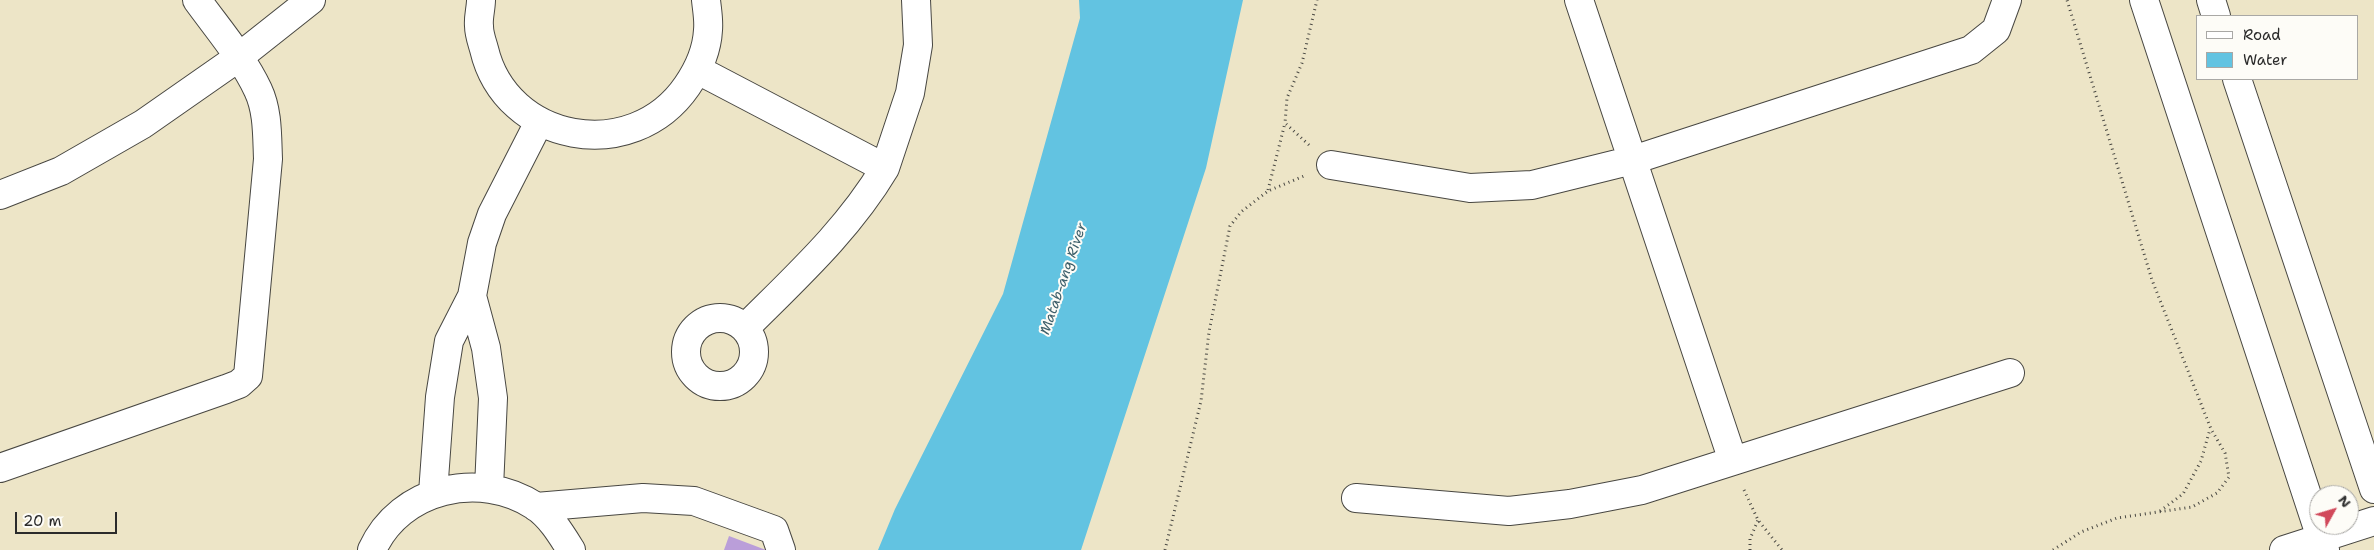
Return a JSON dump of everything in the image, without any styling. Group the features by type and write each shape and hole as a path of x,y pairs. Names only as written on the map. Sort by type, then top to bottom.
{"street":[{"path":"0,468 226,389 239,384 248,376 268,159 266,123 259,91 239,57 197,0"},
{"path":"0,195 61,171 109,144 239,57 311,0"},
{"path":"481,0 478,27 488,65 508,98 539,122 575,135 612,135 648,123 677,100 698,70 708,31 706,0"},
{"path":"745,328 838,235 869,194 885,168 910,93 918,45 916,0"},
{"path":"1579,0 1732,461"},
{"path":"1331,165 1470,188 1532,185 1632,160 1971,50 1996,30 2008,0"},
{"path":"2144,0 2323,544"},
{"path":"2211,0 2216,15"},
{"path":"698,70 885,168"},
{"path":"2237,80 2374,489"},
{"path":"433,493 440,397 448,341 472,296 482,244 492,214 539,122"},
{"path":"472,296 486,348 493,398 489,488"},
{"path":"1356,498 1509,511 1570,504 1642,490 2010,373"},
{"path":"372,550 378,537 402,511 433,493 460,487 489,488 513,495 536,507 558,528 571,550"},
{"path":"536,507 643,498 694,501 774,530 781,550"},
{"path":"2284,550 2323,544 2374,521"}],"path":[{"path":"1268,190 1285,123 1288,98 1302,63 1317,0"},
{"path":"2053,550 2081,532 2117,518 2192,507 2218,493 2229,477 2225,453 2210,429 2152,280 2067,0"},
{"path":"1165,550 1201,401 1209,332 1230,226 1241,212 1268,190 1331,165 1285,123"},
{"path":"2160,511 2183,494 2201,461 2210,429"},
{"path":"1732,461 1758,520 1782,550"},
{"path":"1750,550 1750,539 1758,520"}],"water":[{"name":"Matab-ang River","path":"1079,0 1243,0 1206,168 1081,550 878,550 895,509 1003,294 1080,18"}],"building":[{"path":"729,536 766,550 724,550"}]}
